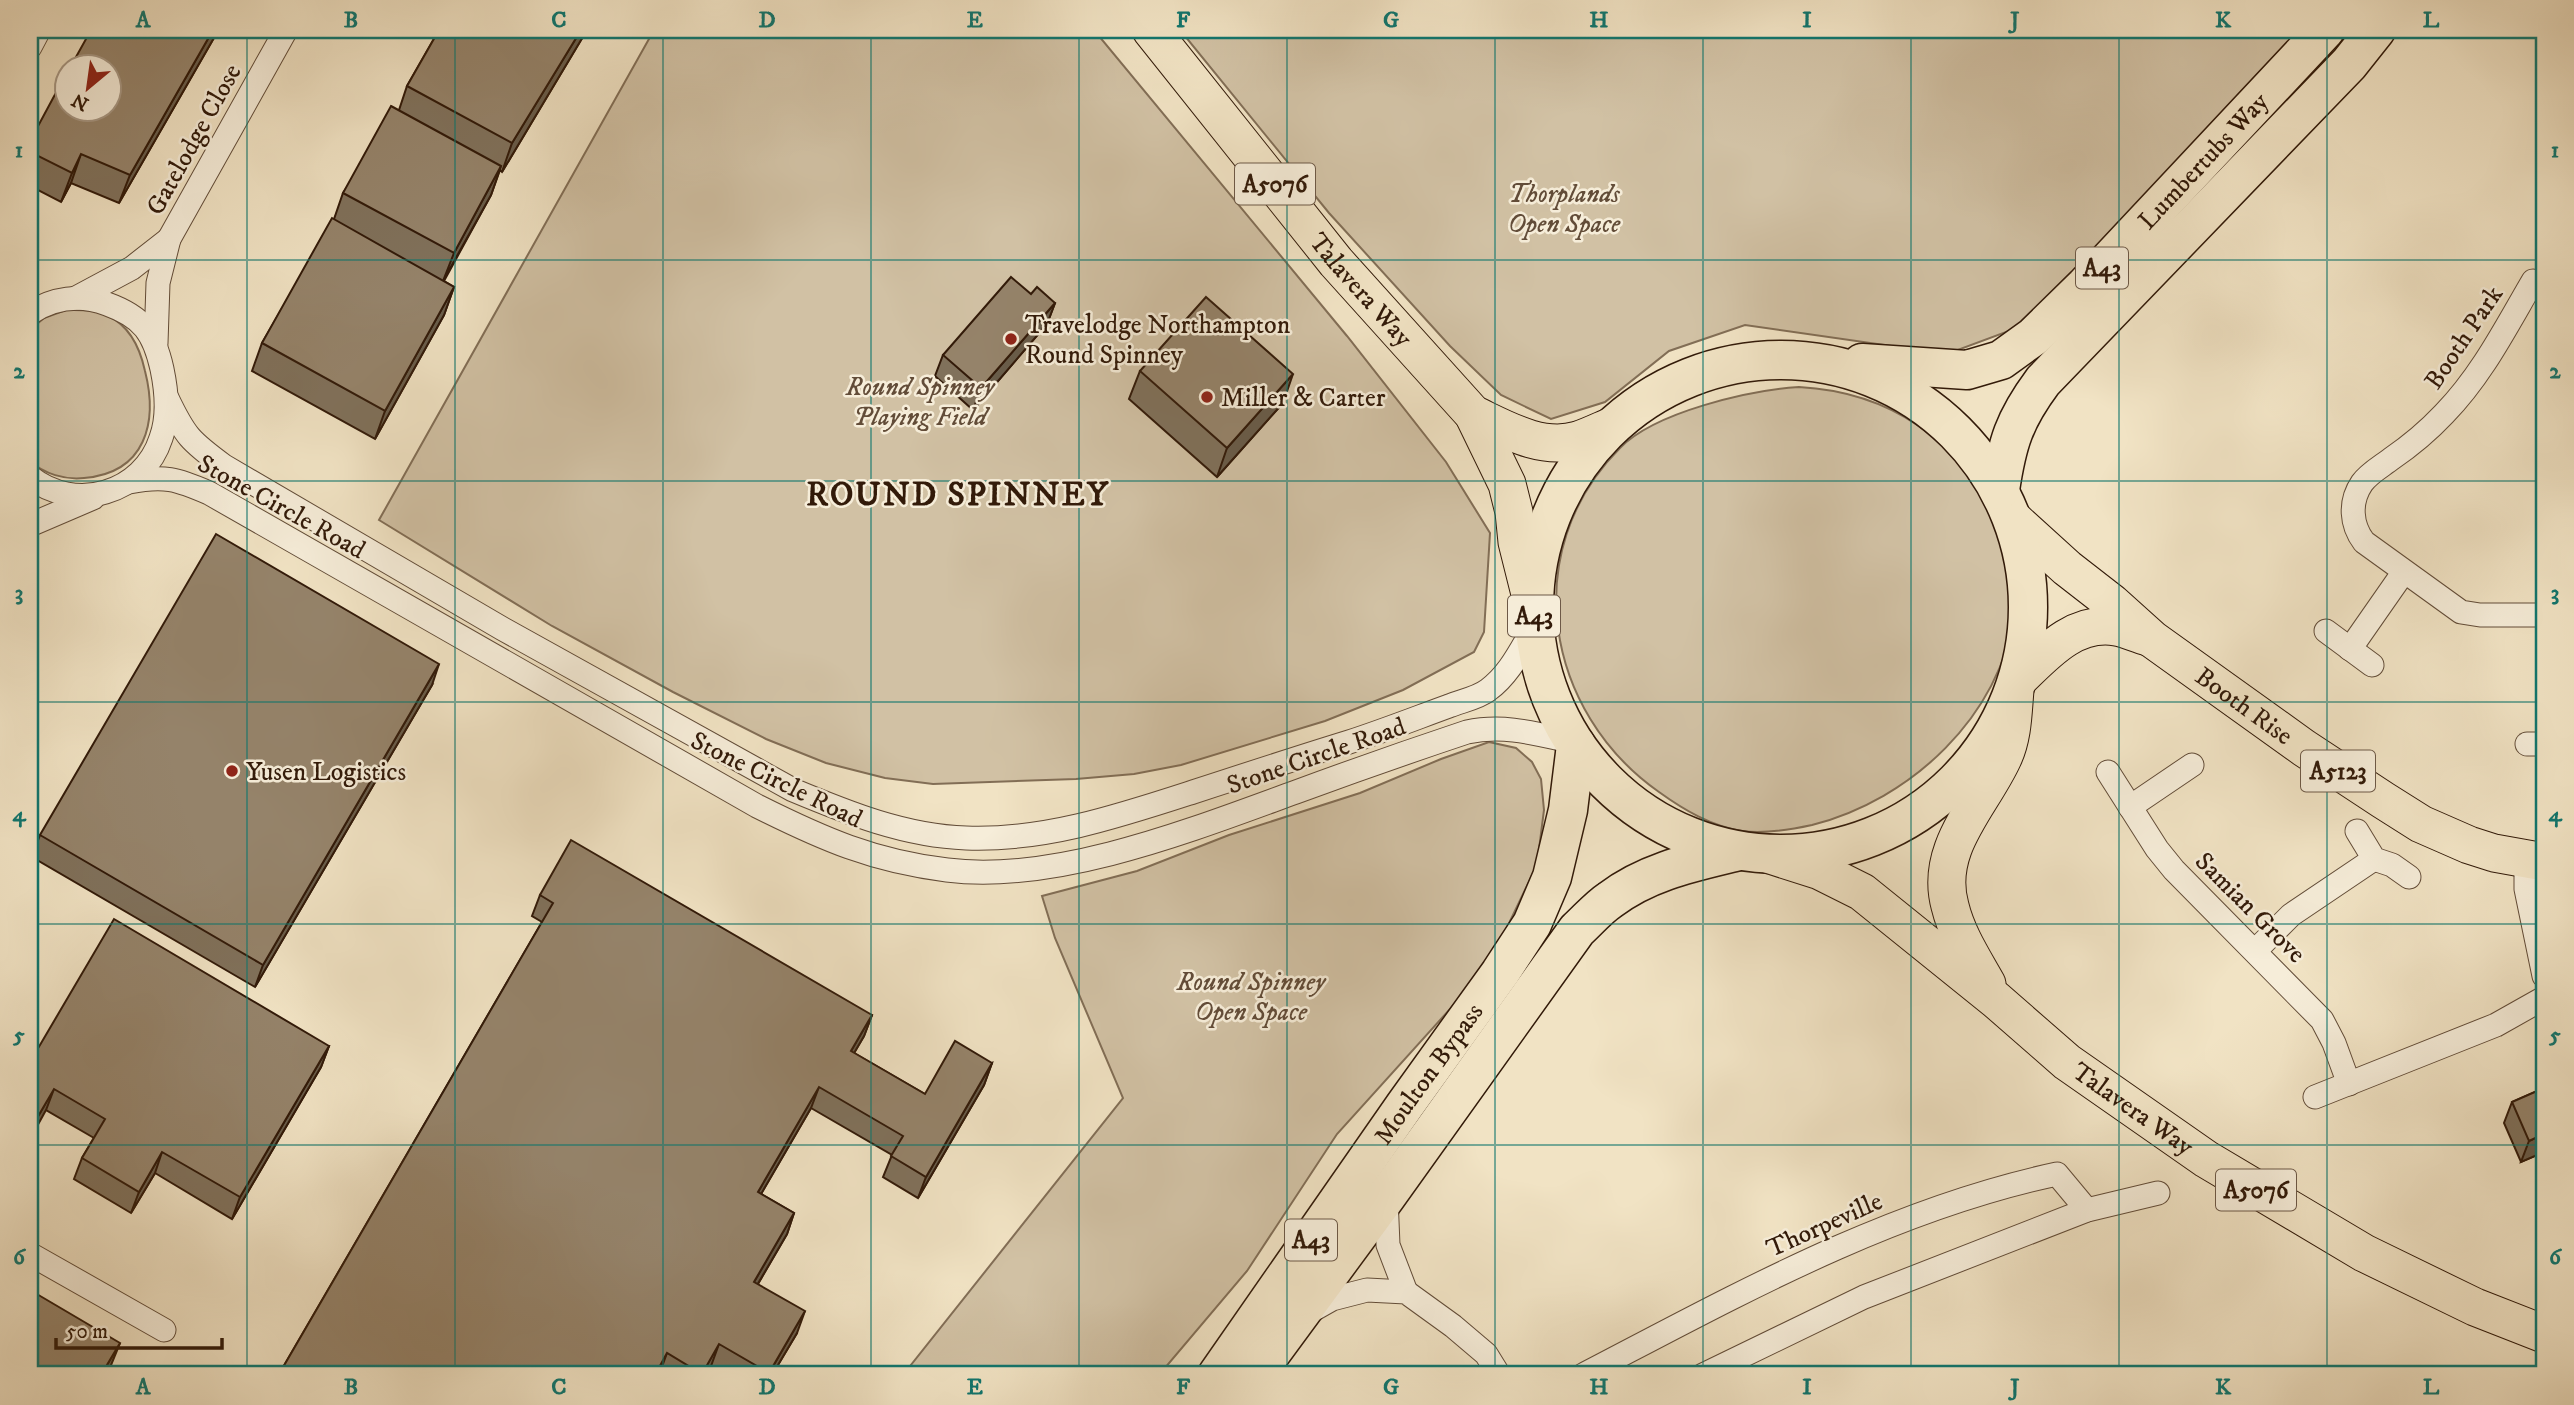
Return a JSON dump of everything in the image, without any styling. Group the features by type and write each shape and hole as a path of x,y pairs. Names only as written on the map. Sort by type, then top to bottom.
{"highway":[{"name":"Lumbertubs Way","path":"1814,362 1966,370 2001,360 2033,337 2085,286 2325,30"},
{"name":"Lumbertubs Way","path":"2006,504 2009,437 2028,401 2043,381 2340,74 2376,30"},
{"name":"A43","path":"1760,361 1814,362 1860,373 1903,392 1941,418 1974,452 2006,504 2024,557 2029,598 2027,640 2017,685 1999,726 1977,759 1950,789 1919,813 1884,833 1846,846 1807,853 1754,852 1702,841 1654,818 1631,803 1601,776 1575,743 1559,715 1547,686 1534,618 1538,564 1554,509 1583,459 1614,425 1657,393 1707,371 1760,361"},
{"name":"Moulton Bypass","path":"1217,1375 1532,924 1552,877 1568,810 1575,743"},
{"name":"Moulton Bypass","path":"1255,1375 1577,930 1609,900 1645,878 1689,863 1754,852"}],"main road":[{"name":"Talavera Way","path":"1151,30 1336,262 1473,414 1507,484 1534,618"},
{"name":"Talavera Way","path":"1473,414 1515,433 1552,442 1576,440 1614,425"},
{"name":"Booth Rise","path":"2006,504 2067,568 2152,639 2304,748 2412,818 2469,845 2535,861"},
{"name":"Booth Rise","path":"2017,685 2053,646 2074,633 2096,626 2116,627 2152,639"},
{"name":"Talavera Way","path":"1996,1000 1960,936 1949,904 1948,871 1957,836 2003,758 2012,726 2017,685"},
{"name":"Talavera Way","path":"1754,852 1820,871 1862,892 1996,1000 2077,1070 2185,1145 2260,1192 2364,1253 2475,1307 2544,1334"}],"street":[{"path":"30,47 39,30"},
{"name":"Gatelodge Close","path":"156,343 158,283 169,239 286,30"},
{"name":"Gatelodge Close","path":"67,299 132,268 169,239"},
{"name":"Booth Park","path":"2533,281 2488,359 2464,392 2427,431 2369,475 2358,491 2353,513 2357,532 2374,552 2453,608 2470,615 2544,615"},
{"path":"30,291 67,299 98,301 127,313 148,331 156,343"},
{"path":"30,313 67,299"},
{"name":"Stone Circle Road","path":"129,482 156,452 166,418 167,398 156,343"},
{"name":"Stone Circle Road","path":"167,398 188,437 224,466 503,629 793,790 853,814 923,833 965,838 1009,837 1056,831 1142,808 1388,729 1486,692 1505,675 1534,618"},
{"name":"Stone Circle Road","path":"30,477 57,492 77,497 99,495 129,482 155,477 178,479 209,493 757,806 826,840 887,860 949,871 1006,872 1102,856 1192,828 1467,732 1489,727 1519,730 1575,743"},
{"path":"30,525 99,495"},
{"path":"2350,649 2403,573"},
{"path":"2326,631 2372,665"},
{"path":"2130,807 2192,765"},
{"name":"Samian Grove","path":"2108,772 2157,849 2174,870 2322,1020 2334,1043 2349,1084"},
{"path":"2357,831 2374,859 2392,865 2409,877"},
{"path":"2255,951 2291,915 2374,859"},
{"name":"Booth Rise","path":"2535,861 2526,889 2544,976"},
{"path":"2315,1097 2496,1025 2544,998"},
{"name":"Thorpeville","path":"1583,1375 1690,1318 1839,1248 1898,1222 2012,1184 2057,1174 2087,1210"},
{"path":"1703,1375 1864,1297 2087,1210 2158,1193"},
{"path":"1386,1197 1388,1245 1406,1292"},
{"path":"30,1254 164,1330"},
{"path":"1299,1317 1332,1299 1367,1290 1406,1292 1486,1354 1499,1375"}],"green space":[{"name":"Round Spinney Playing Field","path":"654,30 1094,30 1347,336 1446,462 1490,533 1484,632 1474,652 1403,690 1325,721 1181,765 1134,774 1076,779 933,784 885,778 826,763 766,739 552,626 379,520"},
{"name":"Thorplands Open Space","path":"1180,30 2301,30 2199,144 2017,328 1947,354 1745,325 1669,351 1605,402 1551,419 1501,395 1450,346 1329,213"},
{"path":"66,310 97,312 116,320 133,339 140,354 149,390 148,426 143,442 134,455 122,466 105,474 84,478 55,475 30,461 30,330 44,318"},
{"path":"1799,387 1832,391 1892,410 1918,425 1942,444 1963,467 1997,523 2012,566 2016,589 2015,612 2006,650 1991,686 1971,719 1945,748 1916,774 1884,796 1849,813 1812,825 1777,831 1742,831 1698,816 1659,792 1620,758 1590,719 1569,675 1558,629 1557,581 1567,534 1587,489 1620,448 1636,435 1704,405 1755,393"},
{"name":"Round Spinney Open Space","path":"1489,742 1516,748 1532,762 1541,779 1544,810 1537,865 1488,967 1337,1134 1247,1271 1159,1375 903,1375 1123,1098 1055,938 1042,896 1137,871 1229,835 1360,793"}],"building":[{"path":"91,30 213,30 130,175 81,154 72,173 30,152 30,141 52,100 52,122 122,122 122,52 79,52"},
{"path":"439,30 581,30 512,143 407,86"},
{"path":"391,106 501,166 454,253 343,193"},
{"path":"332,218 454,287 385,411 262,343"},
{"path":"1011,277 1031,294 1037,287 1055,303 981,388 943,355"},
{"path":"1206,297 1293,374 1227,448 1140,371"},
{"name":"Yusen Logistics","path":"216,534 439,664 263,965 40,835"},
{"path":"571,840 872,1015 851,1051 925,1094 955,1041 992,1063 926,1177 891,1156 903,1136 819,1087 758,1192 794,1213 754,1282 805,1311 769,1373 719,1344 702,1374 667,1353 655,1375 294,1375 282,1369 553,903 540,895"},
{"path":"114,919 329,1046 240,1197 162,1152 139,1192 82,1158 105,1119 54,1089 30,1130 30,1062"},
{"path":"2544,1088 2544,1134 2529,1141 2512,1102"},
{"path":"30,1290 120,1343 101,1375 30,1375"}],"place":[{"name":"Travelodge Northampton Round Spinney","path":"1011,339"},
{"name":"Miller & Carter","path":"1207,397"},
{"name":"Yusen Logistics","path":"232,771"}],"district":[{"name":"ROUND SPINNEY","path":"958,493"}]}
